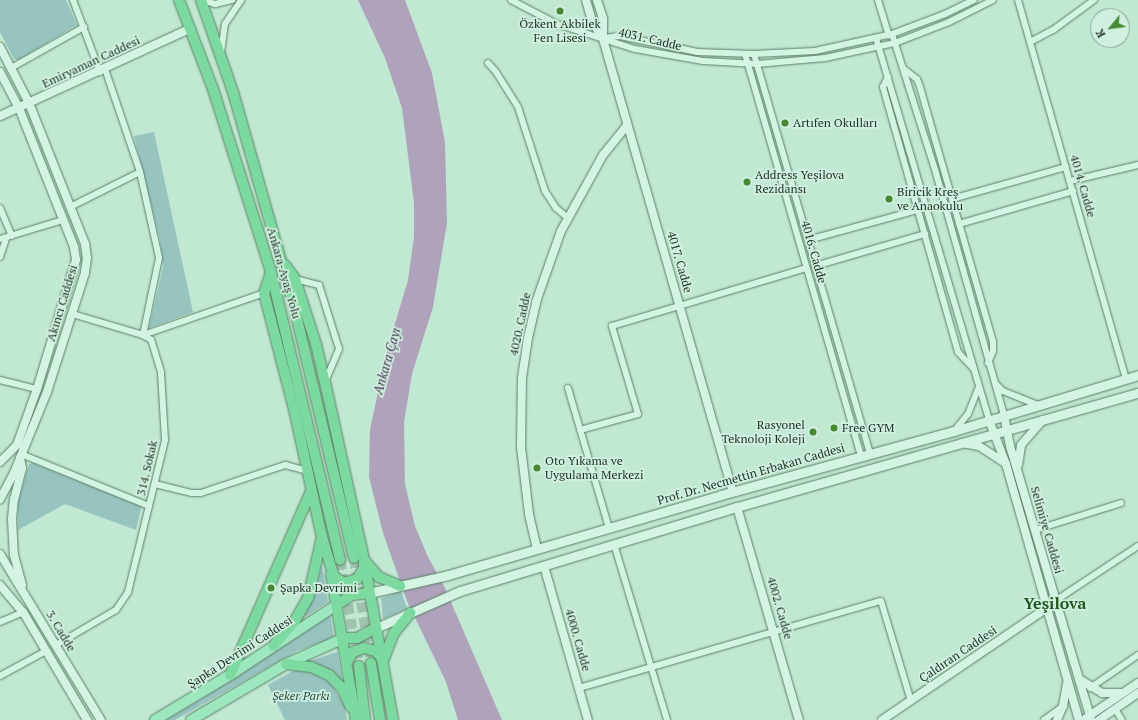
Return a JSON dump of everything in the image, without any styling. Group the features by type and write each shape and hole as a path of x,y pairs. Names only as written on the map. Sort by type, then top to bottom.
{"highway":[{"name":"Ankara-Ayaş Yolu","path":"179,0 190,28 271,272 340,560"},
{"name":"Ankara-Ayaş Yolu","path":"201,0 234,92 293,302 354,558"},
{"path":"280,257 295,279 316,344 364,560 393,720"},
{"path":"271,272 264,293 294,409 311,491 338,604 356,720"},
{"path":"230,676 311,491"},
{"path":"273,646 296,619 308,598 322,537"},
{"path":"331,574 341,582 354,581 363,572 364,560"},
{"path":"364,560 379,577 400,586"},
{"path":"338,604 352,594 369,593"},
{"path":"383,661 394,633 410,613"},
{"path":"344,638 357,638 376,628"},
{"path":"347,662 353,652 364,648 376,651 383,661"},
{"path":"371,663 380,720"},
{"path":"286,664 311,667 336,681 342,688 356,720"},
{"path":"359,666 365,720"}],"main road":[{"name":"Prof. Dr. Necmettin Erbakan Caddesi","path":"369,593 448,574 733,492 954,431 1138,375"},
{"path":"376,628 460,591 737,507 1138,393"},
{"name":"Şapka Devrimi Caddesi","path":"155,720 230,676 338,604"},
{"path":"192,720 286,664 344,638"}],"street":[{"path":"73,0 102,70 140,172 159,258 143,335"},
{"path":"201,0 215,4 233,0"},
{"path":"221,56 225,24 241,0"},
{"path":"511,0 557,24 603,39"},
{"name":"4017. Cadde","path":"586,0 592,21 603,39"},
{"name":"4017. Cadde","path":"597,0 603,20 603,39 733,492"},
{"path":"878,0 890,34 895,43 936,173 992,379 1004,415"},
{"name":"4031. Cadde","path":"603,39 620,36 697,52 754,54 815,51 890,34 945,14 974,0"},
{"name":"4031. Cadde","path":"603,39 653,53 748,64 825,58 895,43 949,22 992,0"},
{"name":"4014. Cadde","path":"1018,0 1126,378"},
{"path":"1030,42 1053,30 1094,0"},
{"path":"11,68 84,27"},
{"name":"Emiryaman Caddesi","path":"0,116 190,28"},
{"path":"876,38 989,420"},
{"name":"Akıncı Caddesi","path":"0,47 29,103 85,244 87,258 72,314 47,392 0,499"},
{"name":"4016. Cadde","path":"745,54 807,268 866,455"},
{"name":"4016. Cadde","path":"754,54 808,240 866,455"},
{"path":"488,63 496,72 518,108 545,191 556,208 568,218"},
{"path":"903,68 916,79 920,87 993,342 993,351 988,363"},
{"name":"Akıncı Caddesi","path":"0,72 19,108 76,254 75,267 37,389 16,445 1,462"},
{"path":"888,77 883,87 958,352 974,369"},
{"name":"4020. Cadde","path":"537,549 529,514 520,447 522,378 536,302 568,218 603,155 627,125"},
{"path":"1070,181 1138,165"},
{"path":"952,199 1066,167"},
{"path":"70,207 140,172"},
{"path":"959,224 1073,192"},
{"path":"0,208 6,238 0,257"},
{"path":"808,240 918,210"},
{"path":"6,238 63,220"},
{"path":"815,266 924,234"},
{"path":"580,430 638,414 612,326 807,268"},
{"path":"295,279 319,285 339,349 325,382"},
{"path":"72,314 143,335 264,293"},
{"name":"314. Sokak","path":"56,645 108,616 122,602 128,592 165,440 164,400 159,358 151,340 143,335"},
{"path":"992,379 1003,391 1037,405"},
{"path":"0,380 47,392"},
{"path":"954,431 968,414 980,387"},
{"path":"568,388 609,528"},
{"name":"Selimiye Caddesi","path":"1004,415 1006,430 1079,679 1088,719"},
{"name":"Selimiye Caddesi","path":"989,420 1006,464 1079,720"},
{"path":"1018,471 1021,445 1043,420"},
{"path":"962,443 979,446 1006,464"},
{"path":"20,456 149,506"},
{"path":"20,456 22,468 14,499 13,538 18,570 26,597"},
{"path":"155,484 192,493 201,493 285,465 307,472"},
{"path":"1035,530 1121,503"},
{"name":"4002. Cadde","path":"737,507 800,719"},
{"path":"614,544 666,720"},
{"path":"1055,601 1138,546"},
{"name":"3. Cadde","path":"0,554 101,720"},
{"name":"4000. Cadde","path":"544,566 588,720"},
{"name":"3. Cadde","path":"0,585 23,612 87,720"},
{"path":"579,688 881,601 911,701"},
{"name":"Çaldıran Caddesi","path":"882,720 1046,608"},
{"path":"0,622 23,612"},
{"path":"0,676 56,645"},
{"path":"1090,688 1138,655"},
{"path":"1057,720 1063,706 1067,678"},
{"path":"1079,679 1090,688 1109,694 1123,693"},
{"path":"1088,719 1138,683"},
{"path":"1098,720 1138,693"},
{"path":"1044,720 1063,706"},
{"path":"1115,709 1122,720"}],"green space":[{"path":"0,0 66,0 77,25 18,60 14,59 0,32"},
{"path":"154,132 193,312 149,328 163,267 160,240 134,136"},
{"path":"33,463 142,505 136,530 65,504 18,530 18,502 29,464"},
{"path":"322,564 328,602 302,619 315,594"},
{"path":"401,591 407,609 383,619 381,598"},
{"path":"330,613 334,638 297,651 175,720 166,720 229,682"},
{"path":"337,652 343,682 306,662"},
{"name":"Şeker Parkı","path":"293,671 308,671 330,682 345,706 347,720 285,720 268,685"}],"water":[{"name":"Ankara Çayı","path":"358,0 405,0 432,73 445,142 447,223 433,307 412,374 404,422 405,484 415,526 428,557 444,586 502,720 458,720 446,682 407,601 383,533 369,477 370,429 388,347 408,280 414,237 414,203 402,108 385,58"}],"tunnel":[{"path":"354,558 371,663"},
{"path":"340,560 359,666"}],"place":[{"name":"Özkent Akbilek Fen Lisesi","path":"560,11"},
{"name":"Artıfen Okulları","path":"785,123"},
{"name":"Address Yeşilova Rezidansı","path":"747,182"},
{"name":"Biricik Kreş ve Anaokulu","path":"889,199"},
{"name":"Free GYM","path":"834,428"},
{"name":"Rasyonel Teknoloji Koleji","path":"813,432"},
{"name":"Oto Yıkama ve Uygulama Merkezi","path":"537,468"},
{"name":"Şapka Devrimi","path":"271,588"}],"district":[{"name":"Yeşilova","path":"1055,603"}]}
